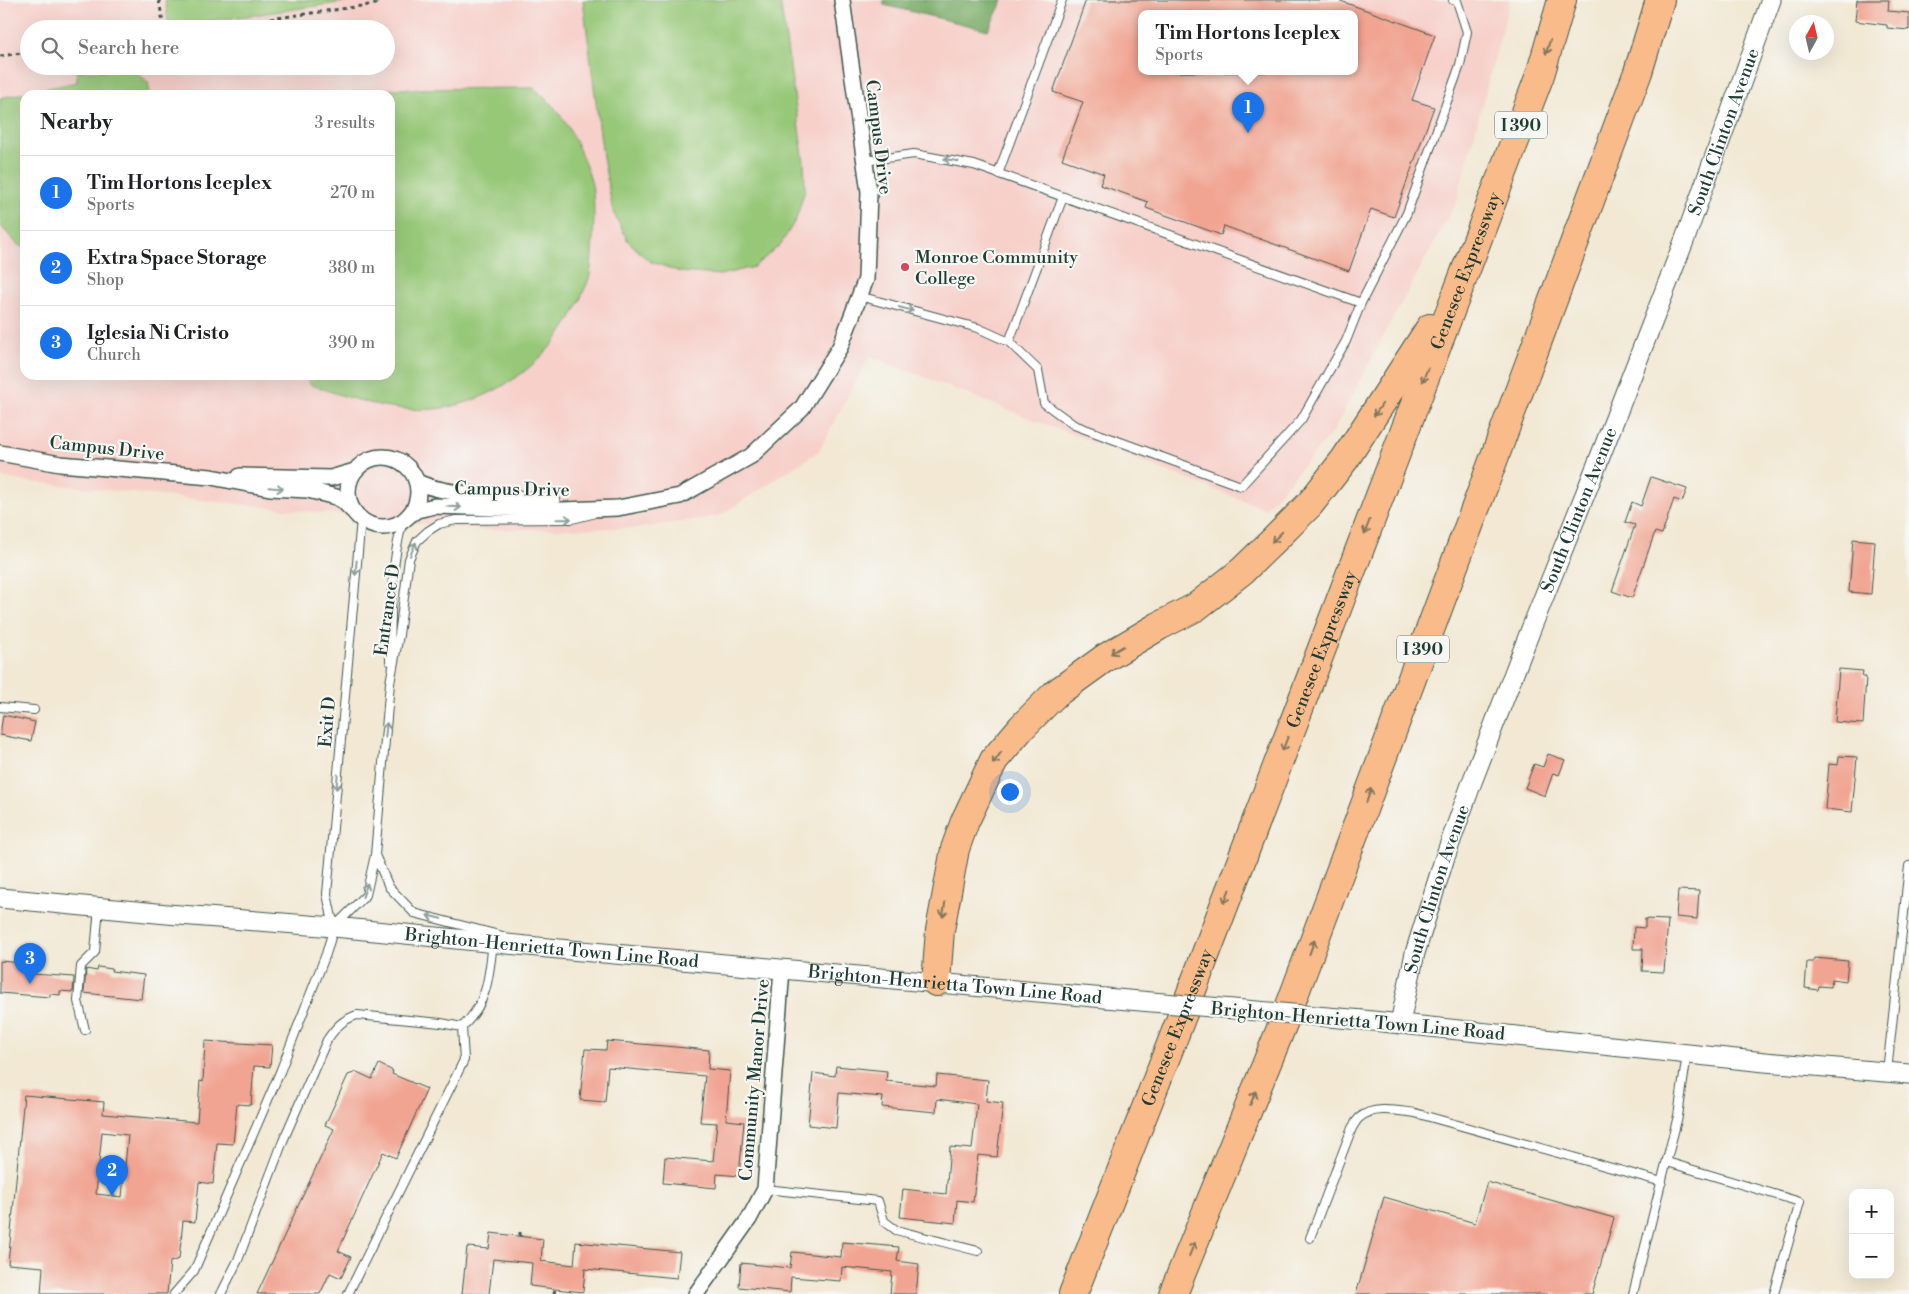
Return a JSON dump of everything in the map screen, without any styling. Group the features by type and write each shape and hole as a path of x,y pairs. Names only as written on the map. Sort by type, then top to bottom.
{"highway":[{"name":"Genesee Expressway","path":"1073,1294 1200,970 1473,247 1540,75 1562,0"},
{"name":"I 390","path":"1173,1294 1298,983 1635,81 1660,0"},
{"path":"936,982 940,930 955,849 964,820 994,760 1022,726 1055,694 1104,658 1196,607 1242,571 1310,504 1346,459 1386,399 1427,332 1473,247"}],"street":[{"name":"Campus Drive","path":"406,518 417,510 435,506 563,510 618,508 680,496 751,456 802,408 840,347 866,279 869,192 842,0"},
{"name":"South Clinton Avenue","path":"1400,1023 1415,953 1444,860 1472,782 1686,236 1771,0"},
{"name":"Campus Drive","path":"0,453 60,464 211,477 270,488 308,490 344,501 357,515"},
{"path":"379,457 391,458 402,462 411,470 416,480 418,492 416,503 406,518 393,526 371,525 357,515 348,500 351,476 368,460 379,457"},
{"name":"Campus Drive","path":"211,477 258,475 331,478 355,471"},
{"name":"Campus Drive","path":"416,480 423,485 466,493 618,508"},
{"name":"Brighton-Henrietta Town Line Road","path":"0,898 334,927 493,938 548,948 1400,1023 1687,1054 1909,1074"},
{"name":"Community Manor Drive","path":"696,1294 745,1224 765,1189 782,969"}],"lane":[{"path":"998,174 1062,0"},
{"path":"859,296 978,328 1009,342 1038,370 1044,403 1074,425 1241,486 1301,420 1346,341 1361,303 1407,213 1460,65 1467,32 1457,1 1453,0"},
{"path":"865,161 914,154 974,165 1361,303"},
{"path":"1009,342 1063,196"},
{"name":"Entrance D","path":"334,927 366,895 374,855 390,683 409,559 417,541 439,524 456,520 572,519 618,508"},
{"name":"Exit D","path":"334,927 327,894 357,515"},
{"name":"Entrance D","path":"390,683 391,615 395,560 399,536 406,518"},
{"path":"0,707 34,710"},
{"path":"374,855 389,886 414,913 493,938 488,980 483,1001 472,1018 462,1027"},
{"path":"1886,1072 1909,866"},
{"path":"84,1030 78,1001 81,966 95,952 99,907"},
{"path":"174,1294 194,1271 198,1262 280,1072 326,954 334,927"},
{"path":"221,1294 238,1260 283,1141 328,1040 336,1027 345,1019 357,1015 441,1023 462,1027"},
{"path":"348,1294 464,1060 462,1027"},
{"path":"1632,1294 1678,1116 1687,1054"},
{"path":"1310,1238 1352,1128 1360,1117 1375,1112 1392,1110 1415,1113 1662,1182"},
{"path":"1667,1162 1800,1202 1774,1294"},
{"path":"765,1189 878,1201 884,1221 896,1230 978,1251"}],"path":[{"path":"159,0 162,20"},
{"path":"263,20 376,4 376,0"},
{"path":"0,56 20,53"},
{"path":"520,1230 520,1236"},
{"path":"554,1294 555,1289"}],"shaded area":[{"name":"Monroe Community College","path":"0,0 1510,0 1456,203 1333,432 1265,509 869,356 819,451 719,516 640,528 481,530 22,481 0,477"}],"green space":[{"path":"165,0 359,0 218,20 168,20"},
{"path":"583,0 780,0 804,162 805,190 796,219 781,244 754,267 720,275 680,272 649,261 628,241 613,212 603,157"},
{"path":"883,0 1003,0 988,30 884,5"},
{"path":"77,75 140,75 148,82 149,90 38,90 77,82"},
{"path":"534,88 553,106 568,127 585,164 593,193 594,224 590,275 571,319 559,336 546,352 530,366 496,390 477,399 438,409 401,409 364,402 309,384 308,380 395,380 395,90 385,90"},
{"path":"20,94 20,246 0,225 0,98"}],"building":[{"path":"1086,0 1338,0 1435,35 1412,100 1434,107 1394,217 1371,209 1349,271 1224,226 1221,235 1146,208 1148,202 1100,185 1104,174 1062,159 1083,102 1053,92"},
{"path":"1857,0 1889,0 1888,11 1909,13 1909,30 1887,28 1887,25 1855,21"},
{"path":"1651,477 1687,489 1682,502 1674,499 1662,534 1655,532 1632,598 1612,591 1635,525 1625,522 1632,502 1641,506"},
{"path":"1853,539 1875,541 1871,594 1849,592"},
{"path":"1839,669 1863,671 1862,677 1866,677 1863,724 1835,722"},
{"path":"3,715 35,722 31,741 0,735"},
{"path":"1548,754 1565,760 1559,775 1553,773 1545,796 1525,788 1534,764 1543,767"},
{"path":"1839,756 1857,757 1852,812 1825,809 1829,764 1838,765"},
{"path":"1678,890 1699,891 1697,919 1676,917"},
{"path":"1645,919 1668,920 1664,972 1642,971 1643,949 1633,949 1634,927 1645,928"},
{"path":"1814,958 1848,961 1846,981 1832,979 1831,987 1819,986 1818,990 1805,988 1807,962 1813,962"},
{"path":"0,961 33,964 33,974 74,977 73,992 60,991 60,995 50,994 50,997 0,993"},
{"path":"98,967 112,969 111,971 144,975 141,999 84,993 86,969 97,971"},
{"path":"205,1041 272,1045 270,1067 254,1066 251,1105 237,1104 233,1144 217,1143 213,1184 199,1182 195,1222 183,1221 179,1259 170,1262 167,1294 41,1294 43,1267 8,1264 24,1095 104,1102 103,1114 197,1122 200,1081 203,1082","holes":["102,1132 128,1135 122,1197 96,1194"]},
{"path":"607,1041 709,1050 708,1069 730,1071 726,1120 744,1122 739,1176 717,1174 716,1188 663,1183 665,1157 713,1161 717,1123 700,1122 705,1076 608,1067 605,1102 580,1100 585,1049 606,1050"},
{"path":"379,1064 393,1071 392,1074 427,1089 396,1158 383,1152 338,1251 351,1257 341,1278 330,1273 320,1294 257,1294 334,1129 325,1125 348,1075 357,1072 372,1079"},
{"path":"836,1066 887,1071 886,1081 936,1086 937,1075 988,1080 986,1101 1003,1103 997,1157 978,1155 973,1202 957,1200 955,1223 900,1217 903,1189 946,1194 950,1147 972,1149 977,1104 937,1099 936,1112 882,1107 883,1097 839,1093 836,1128 808,1125 813,1073 835,1076"},
{"path":"1487,1182 1614,1218 1592,1294 1356,1294 1384,1197 1475,1223"},
{"path":"491,1233 543,1239 541,1261 574,1265 576,1242 680,1252 677,1278 585,1269 583,1292 530,1286 532,1263 493,1259 489,1294 462,1294 467,1247 489,1249"},
{"path":"842,1242 899,1247 897,1261 919,1264 916,1294 890,1294 892,1272 842,1267 841,1281 791,1277 790,1292 739,1287 741,1263 790,1268 792,1252 841,1257"}],"place":[{"name":"Tim Hortons Iceplex","path":"1248,133"},
{"name":"Monroe Community College","path":"905,267"},
{"name":"Iglesia Ni Cristo","path":"30,984"},
{"name":"Extra Space Storage","path":"112,1196"}]}
